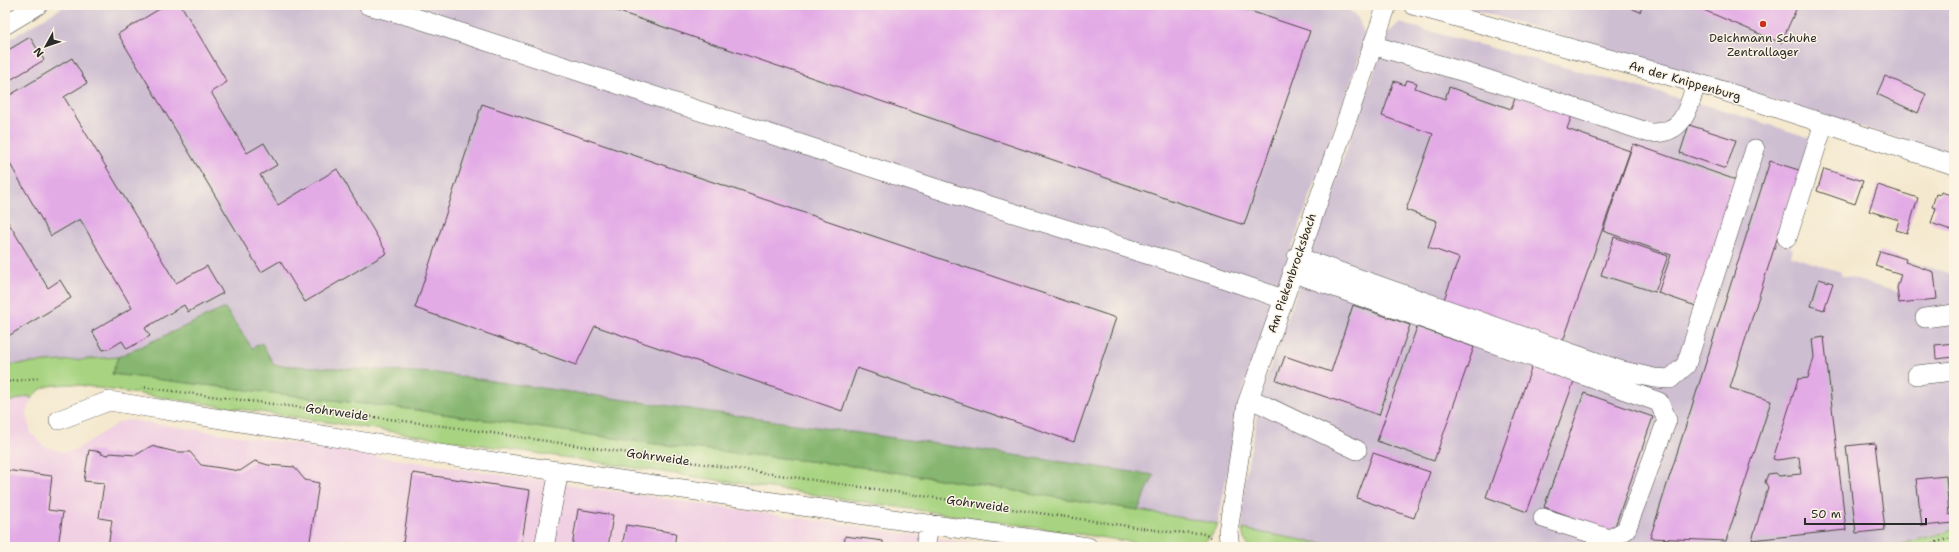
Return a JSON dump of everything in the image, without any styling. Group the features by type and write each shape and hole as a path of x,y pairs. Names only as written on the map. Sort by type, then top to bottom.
{"street":[{"path":"5,25 38,5"},
{"path":"368,5 413,17 968,199 1214,275 1283,299"},
{"name":"Am Piekenbrocksbach","path":"1230,547 1228,532 1249,398 1387,5"},
{"name":"An der Knippenburg","path":"1413,5 1464,12 1696,83 1954,165"},
{"path":"1372,45 1474,75 1650,133 1660,133 1671,130 1682,121 1686,114 1696,83"},
{"path":"1787,238 1824,123"},
{"path":"1295,265 1619,370 1654,378 1670,379 1686,365 1755,149"},
{"path":"1295,265 1659,402 1667,420 1626,530 1610,539 1543,518"},
{"path":"1925,318 1954,314"},
{"path":"1917,375 1954,371"},
{"path":"1249,398 1357,450"},
{"name":"Gohrweide","path":"59,420 109,401 439,454 1088,547"},
{"path":"544,547 558,471"},
{"path":"925,547 930,524"}],"path":[{"path":"5,382 38,378"},
{"name":"Gohrweide","path":"136,386 451,427 1169,532 1193,532"},
{"path":"1920,547 1954,537"}],"shaded area":[{"path":"66,5 1344,5 1358,18 1364,33 1365,42 1277,290 1240,400 1218,524 1138,510 1154,475 436,373 274,365 262,343 252,349 225,308 118,357 5,365 5,42"},
{"path":"1459,5 1954,5 1954,155"},
{"path":"1399,23 1723,110 1823,142 1790,248 1793,249 1791,256 1841,272 1841,275 1897,292 1906,260 1954,275 1954,528 1943,533 1890,547 1351,547 1313,542 1242,529 1245,478 1263,388 1387,34"},
{"path":"29,396 31,399 27,413 31,433 44,446 64,452 77,449 118,423 129,420 996,547 5,547 5,403"}],"green space":[{"path":"225,308 252,348 262,343 274,365 436,373 1154,475 1138,510 862,467 648,443 408,409 112,374 118,357"},
{"path":"118,357 112,374 408,409 648,443 862,467 1218,524 1214,532 1203,543 1190,547 1166,547 72,384 49,386 39,390 31,399 29,396 5,403 5,365"},
{"path":"1954,528 1954,547 1890,547 1943,533"},
{"path":"1242,529 1313,542 1351,547 1249,547 1244,539"}],"building":[{"path":"166,5 181,5 227,82 211,92 247,153 264,143 277,165 260,175 278,205 337,169 387,253 305,302 280,261 261,272 118,34"},
{"path":"599,5 1232,5 1310,31 1244,225"},
{"path":"1629,5 1643,5 1640,12 1629,7"},
{"name":"Deichmann Schuhe Zentrallager","path":"1692,5 1798,5 1781,43"},
{"path":"30,37 44,60 5,83 5,52"},
{"path":"72,58 87,83 64,97 176,283 207,266 223,293 188,312 184,305 145,328 150,336 127,349 122,341 109,349 103,350 92,331 132,308 80,219 51,236 5,155 5,98"},
{"path":"1885,76 1926,94 1918,113 1877,94"},
{"path":"1407,80 1417,83 1415,88 1445,99 1449,87 1511,109 1516,96 1572,115 1567,129 1630,151 1562,344 1443,302 1459,258 1428,247 1437,221 1406,210 1433,134 1382,116 1394,81 1405,85"},
{"path":"482,104 1116,318 1074,442 857,368 842,411 595,326 576,365 415,308"},
{"path":"1689,125 1736,140 1726,169 1680,153"},
{"path":"1633,144 1739,181 1696,306 1658,293 1671,255 1603,231"},
{"path":"1770,161 1802,171 1778,236 1730,388 1771,401 1726,541 1650,538"},
{"path":"1824,169 1863,181 1855,204 1817,191"},
{"path":"1878,185 1918,198 1907,233 1896,230 1899,220 1869,211"},
{"path":"1941,192 1954,196 1954,223 1951,230 1931,223 1936,208 1932,207 1936,194 1940,195"},
{"path":"8,222 48,288 60,280 71,298 5,338 5,224"},
{"path":"1614,237 1668,256 1655,292 1601,275"},
{"path":"1880,251 1906,259 1905,262 1934,272 1937,299 1899,303 1897,288 1901,274 1875,266"},
{"path":"1819,279 1833,283 1824,310 1811,306"},
{"path":"1353,305 1410,325 1379,415 1276,380 1285,356 1331,372"},
{"path":"1417,327 1474,347 1434,461 1377,441"},
{"path":"1824,337 1846,530 1752,540 1768,487 1765,482 1768,474 1776,473 1779,476 1801,474 1799,457 1777,460 1773,459 1798,379 1808,378 1814,357 1812,339"},
{"path":"1954,343 1954,357 1936,359 1935,345"},
{"path":"1532,366 1574,381 1527,512 1486,497"},
{"path":"1584,393 1653,417 1613,532 1544,507"},
{"path":"1875,443 1885,530 1856,533 1846,446"},
{"path":"151,446 176,452 190,452 201,465 240,471 255,461 268,465 294,467 305,480 319,483 309,547 108,547 112,520 99,518 104,483 84,481 89,450 102,452 101,454 109,455 109,453 136,455"},
{"path":"1373,453 1430,472 1414,518 1357,498"},
{"path":"5,470 52,476 48,510 63,512 58,547 5,547"},
{"path":"413,473 530,490 521,547 430,547 403,543"},
{"path":"1946,476 1949,515 1954,514 1954,523 1922,526 1916,479"},
{"path":"578,509 613,515 608,547 572,547"},
{"path":"626,525 676,533 674,547 622,547"},
{"path":"845,536 883,541 883,545 892,547 844,547"}],"place":[{"name":"Deichmann Schuhe Zentrallager","path":"1763,24"}]}
